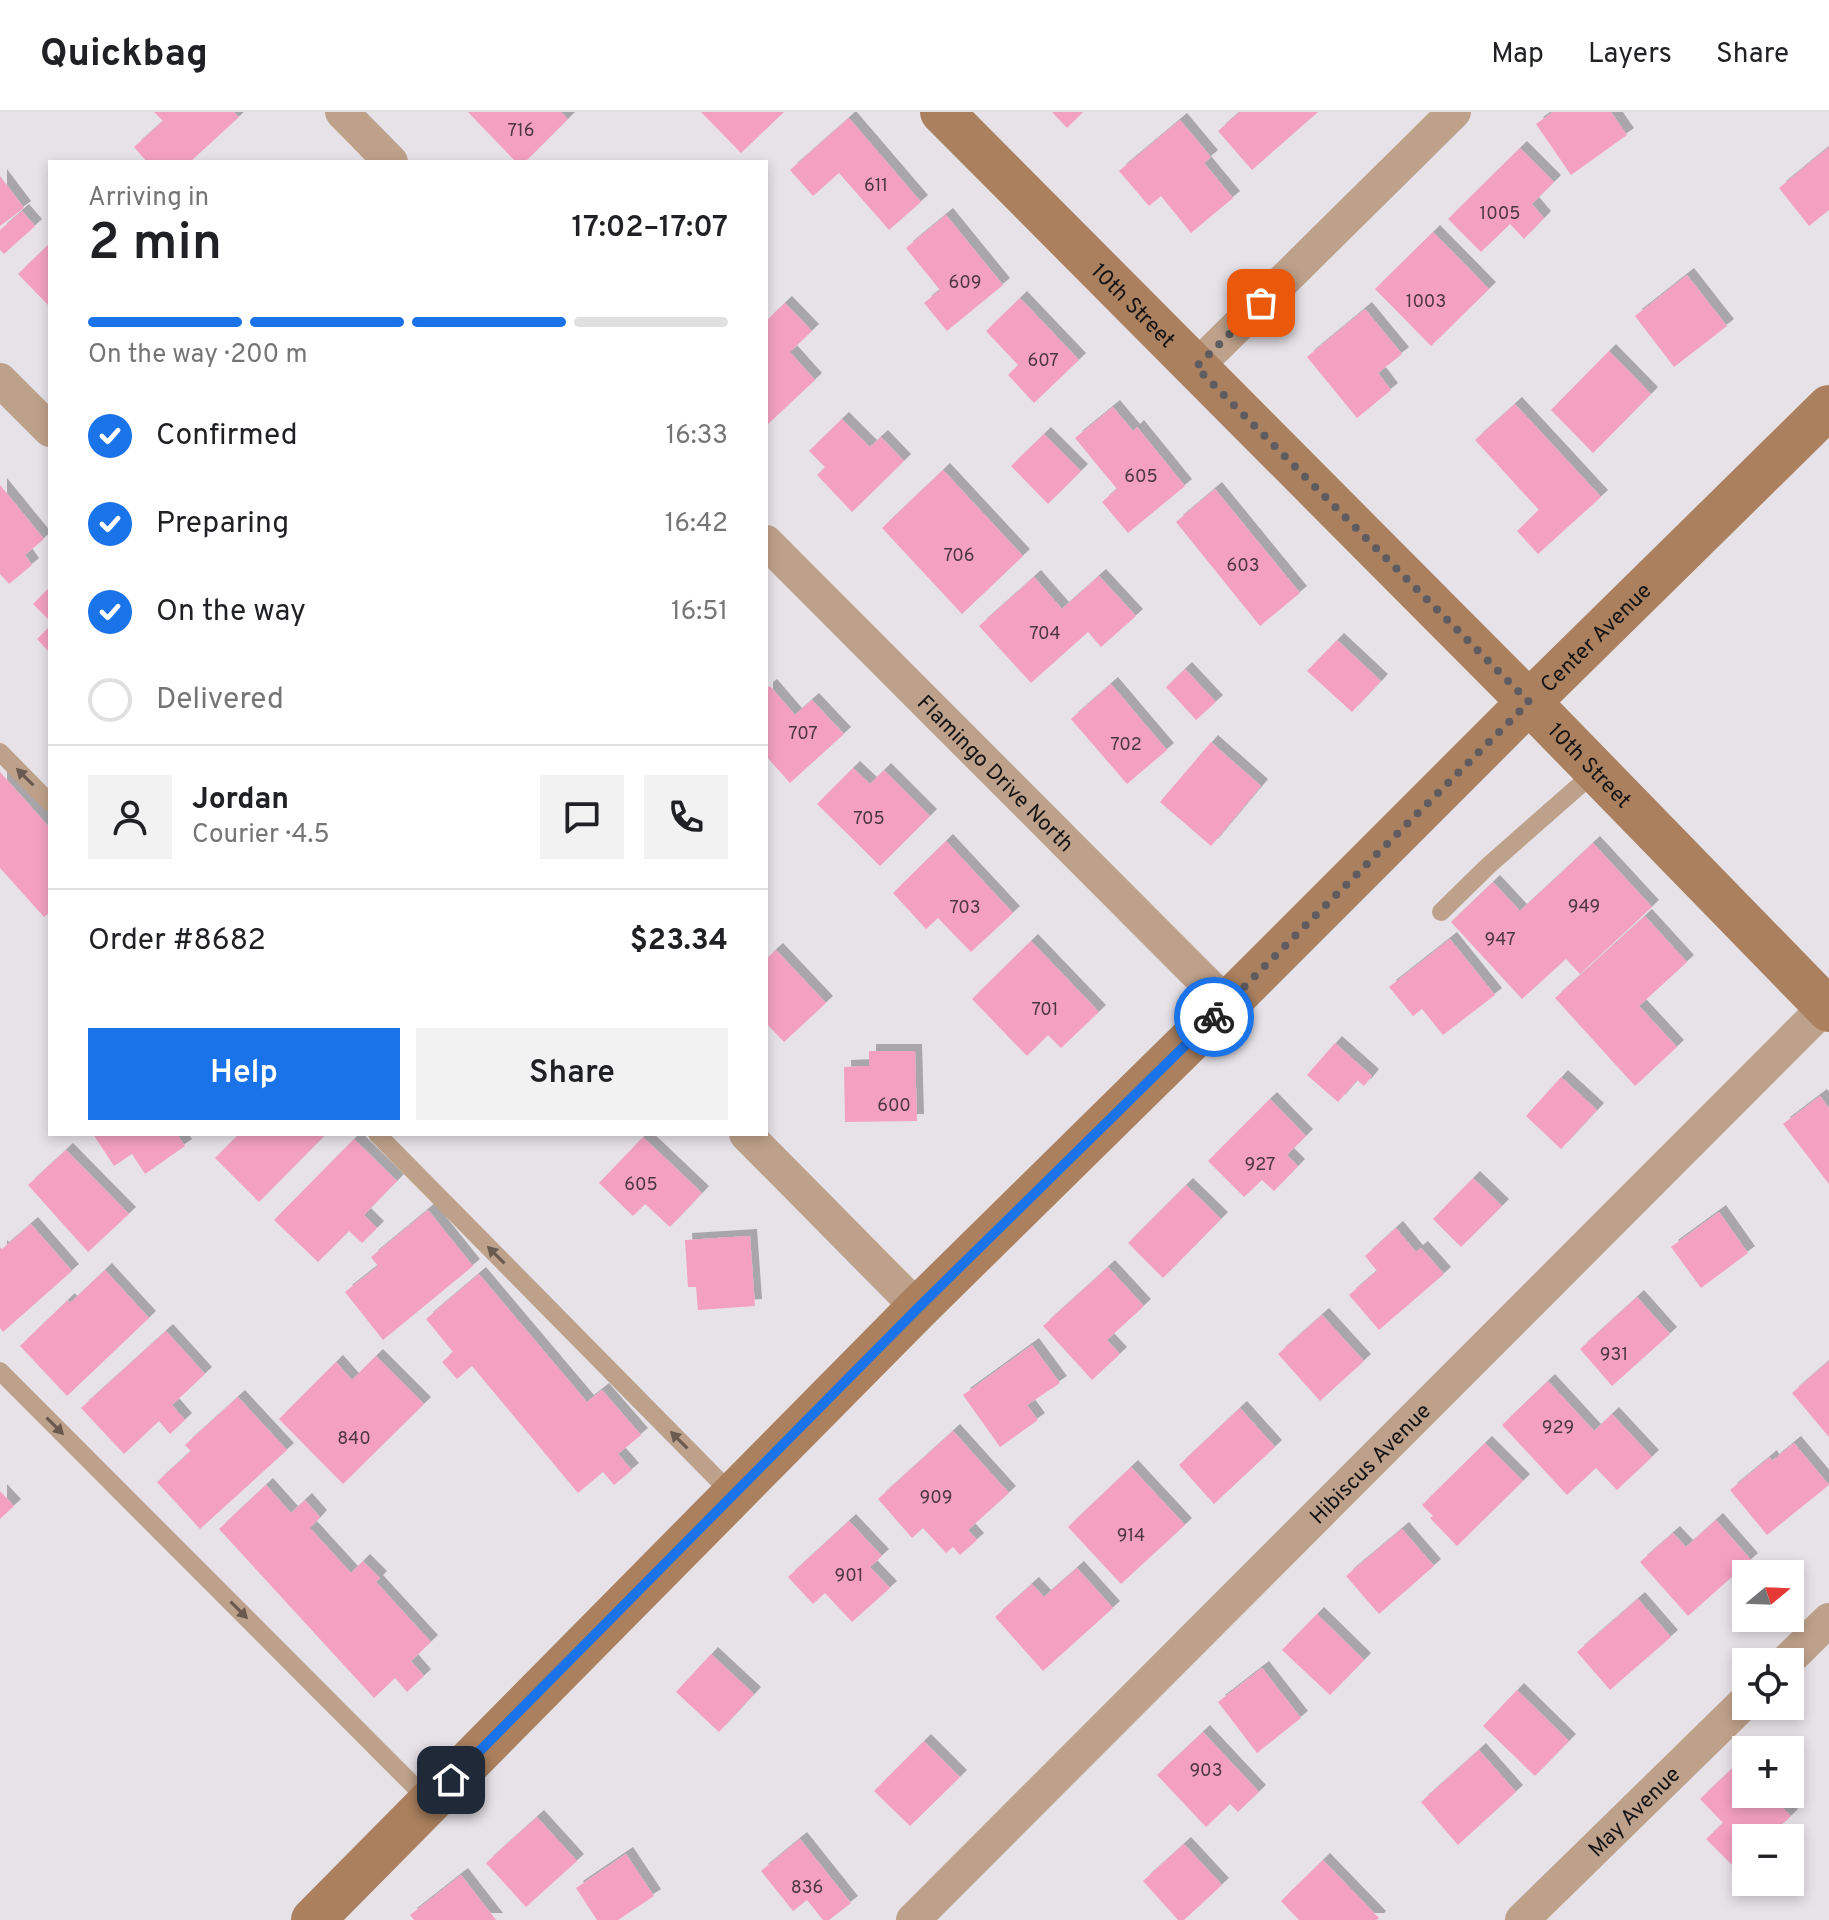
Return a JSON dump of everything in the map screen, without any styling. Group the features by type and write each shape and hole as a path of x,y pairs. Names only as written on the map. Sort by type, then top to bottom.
{"street":[{"path":"342,112 389,160"},
{"name":"10th Street","path":"942,112 1529,702 1827,1009"},
{"path":"1196,367 1454,112"},
{"path":"0,380 48,428"},
{"name":"Center Avenue","path":"313,1920 918,1308 1829,407"},
{"name":"Flamingo Drive North","path":"768,544 1227,1004"},
{"name":"Hibiscus Avenue","path":"913,1920 1827,1009"},
{"path":"748,1136 918,1308"},
{"path":"1800,1648 1829,1620"},
{"name":"May Avenue","path":"1522,1920 1732,1715"}],"lane":[{"path":"0,752 48,801"},
{"path":"1441,912 1488,866 1596,771"},
{"path":"379,1136 733,1495"},
{"path":"0,1371 430,1802"}],"building":[{"path":"154,112 234,112 239,117 192,160 145,160 134,147 163,121"},
{"path":"468,112 561,112 568,119 527,160 514,160"},
{"path":"701,112 784,112 741,153"},
{"path":"1052,112 1083,112 1067,128"},
{"path":"1240,112 1318,112 1252,170 1218,131"},
{"path":"1553,112 1611,112 1627,135 1571,175 1536,124"},
{"path":"849,118 921,202 889,230 839,173 813,196 790,170"},
{"path":"1180,120 1211,157 1204,163 1233,198 1191,233 1161,196 1149,206 1119,171"},
{"path":"1829,147 1829,210 1809,226 1779,188"},
{"path":"1520,148 1554,182 1532,204 1544,218 1524,239 1510,224 1481,252 1448,219"},
{"path":"0,176 24,208 0,226"},
{"path":"22,211 35,226 4,254 0,250 0,230"},
{"path":"946,215 1003,285 947,331 924,303 940,290 906,248"},
{"path":"1433,232 1489,289 1431,346 1375,289"},
{"path":"48,245 48,305 18,274"},
{"path":"1687,275 1727,326 1674,367 1635,316"},
{"path":"1020,298 1079,360 1034,403 1008,375 1018,365 986,331"},
{"path":"785,303 812,331 790,352 815,380 768,424 768,319"},
{"path":"1365,309 1402,354 1378,373 1391,390 1357,418 1307,357"},
{"path":"1609,351 1651,394 1593,453 1551,410"},
{"path":"1515,404 1601,497 1538,554 1517,531 1539,510 1475,440"},
{"path":"1113,407 1133,431 1137,427 1185,486 1128,533 1102,502 1117,489 1075,438"},
{"path":"842,419 870,447 881,437 904,461 852,512 817,475 825,467 809,451"},
{"path":"1044,434 1081,471 1048,504 1011,466"},
{"path":"943,470 1023,556 962,614 882,528"},
{"path":"0,485 44,539 25,555 32,565 9,584 0,574"},
{"path":"1215,489 1300,593 1260,626 1176,522"},
{"path":"1099,576 1136,616 1101,647 1088,632 1031,683 979,626 1034,577 1062,609"},
{"path":"48,589 48,619 33,604"},
{"path":"48,628 48,651 37,639"},
{"path":"1337,640 1381,681 1352,712 1307,671"},
{"path":"1185,669 1216,702 1196,720 1166,687"},
{"path":"1111,684 1167,750 1127,784 1071,719"},
{"path":"770,686 795,715 812,700 844,734 790,783 768,758"},
{"path":"1211,742 1261,786 1211,846 1160,802"},
{"path":"853,768 870,784 884,770 930,816 880,866 817,804"},
{"path":"0,772 48,826 48,914 44,917 0,868"},
{"path":"946,841 1013,913 971,952 938,918 926,929 893,893"},
{"path":"1593,843 1652,907 1580,974 1566,959 1522,999 1451,922 1493,882 1520,911"},
{"path":"1645,916 1687,962 1639,1006 1677,1047 1635,1086 1555,998"},
{"path":"1450,939 1495,995 1443,1035 1422,1009 1413,1016 1389,987"},
{"path":"1031,941 1099,1012 1061,1048 1048,1035 1027,1056 972,999"},
{"path":"776,950 826,1003 784,1042 768,1025 768,957"},
{"path":"1335,1043 1372,1076 1364,1086 1357,1080 1338,1102 1307,1075"},
{"path":"869,1051 915,1051 917,1121 845,1122 844,1067 869,1066"},
{"path":"1561,1077 1597,1110 1561,1149 1526,1116"},
{"path":"1820,1096 1829,1108 1829,1184 1783,1124"},
{"path":"1270,1099 1306,1136 1287,1155 1298,1166 1274,1191 1262,1180 1244,1197 1208,1161"},
{"path":"94,1136 178,1136 185,1146 145,1174 132,1154 114,1166"},
{"path":"237,1136 324,1136 259,1202 215,1158"},
{"path":"643,1137 702,1193 670,1227 645,1204 633,1216 599,1183"},
{"path":"354,1139 397,1181 364,1215 377,1228 362,1243 349,1231 318,1262 274,1220"},
{"path":"66,1150 129,1214 88,1252 28,1185"},
{"path":"1473,1178 1502,1206 1461,1247 1433,1219"},
{"path":"1186,1185 1221,1219 1163,1278 1128,1243"},
{"path":"428,1210 473,1266 383,1340 345,1292 378,1266 371,1257"},
{"path":"1719,1212 1748,1253 1701,1288 1671,1247"},
{"path":"31,1224 72,1271 3,1332 0,1328 0,1247 2,1249"},
{"path":"1396,1228 1416,1252 1421,1248 1444,1274 1379,1330 1349,1295 1377,1271 1365,1256"},
{"path":"750,1236 755,1306 698,1310 696,1287 688,1287 685,1240"},
{"path":"1108,1267 1144,1306 1107,1340 1120,1354 1092,1380 1043,1326"},
{"path":"105,1270 149,1318 67,1396 20,1346"},
{"path":"479,1274 587,1402 602,1390 641,1435 618,1454 632,1470 614,1485 603,1472 578,1493 472,1366 457,1379 442,1362 453,1352 426,1319"},
{"path":"1637,1297 1670,1334 1612,1386 1580,1349"},
{"path":"1322,1315 1364,1361 1320,1401 1278,1354"},
{"path":"166,1331 205,1374 172,1405 185,1420 170,1434 159,1421 124,1454 81,1408"},
{"path":"1032,1345 1060,1383 1027,1405 1038,1420 1000,1447 963,1395"},
{"path":"376,1356 424,1404 343,1484 279,1419 336,1362 352,1380"},
{"path":"1829,1361 1829,1437 1792,1393"},
{"path":"1548,1381 1594,1431 1612,1414 1652,1457 1617,1490 1596,1468 1567,1495 1502,1425"},
{"path":"238,1397 287,1450 200,1529 157,1482 191,1451 185,1445"},
{"path":"1240,1408 1275,1447 1214,1504 1179,1465"},
{"path":"953,1431 1009,1493 968,1530 977,1540 960,1555 953,1547 946,1553 923,1528 912,1538 878,1499"},
{"path":"1485,1443 1523,1481 1457,1546 1422,1505"},
{"path":"1794,1443 1829,1485 1767,1535 1730,1490 1770,1457 1772,1461"},
{"path":"1131,1467 1185,1525 1121,1584 1068,1527"},
{"path":"266,1485 291,1513 305,1500 320,1517 310,1528 351,1573 363,1561 380,1578 376,1582 431,1642 411,1661 424,1676 407,1692 395,1678 374,1698 219,1529"},
{"path":"0,1491 14,1506 0,1519"},
{"path":"1716,1520 1751,1560 1732,1560 1732,1577 1688,1616 1640,1562 1673,1533 1686,1547"},
{"path":"849,1521 882,1556 870,1567 890,1588 852,1622 825,1593 813,1604 788,1577"},
{"path":"1402,1529 1434,1566 1379,1614 1346,1576"},
{"path":"1077,1568 1113,1608 1043,1671 995,1617 1032,1584 1044,1597"},
{"path":"1638,1599 1671,1637 1610,1690 1577,1652"},
{"path":"1317,1614 1364,1660 1330,1695 1282,1650"},
{"path":"711,1654 754,1694 719,1732 676,1692"},
{"path":"1262,1668 1301,1718 1257,1753 1218,1702"},
{"path":"1517,1690 1569,1741 1535,1776 1483,1726"},
{"path":"1203,1732 1259,1792 1238,1812 1230,1804 1206,1827 1157,1775"},
{"path":"924,1741 960,1777 910,1826 874,1791"},
{"path":"1479,1750 1516,1792 1458,1845 1421,1802"},
{"path":"1732,1769 1732,1808 1783,1808 1791,1816 1783,1824 1732,1824 1732,1865 1706,1839 1723,1823 1700,1799"},
{"path":"537,1817 577,1861 526,1907 486,1863"},
{"path":"800,1839 851,1903 829,1920 823,1920 807,1900 793,1911 761,1871"},
{"path":"1184,1844 1222,1885 1184,1920 1178,1920 1143,1881"},
{"path":"626,1854 654,1896 618,1920 597,1920 576,1888"},
{"path":"1323,1860 1379,1918 1377,1920 1299,1920 1281,1901"},
{"path":"461,1875 496,1920 414,1920 410,1915"}],"way so far":[{"path":"1214,1017 1529,702 1196,367 1261,303"}],"route":[{"path":"451,1780 918,1308 1214,1017"}]}
